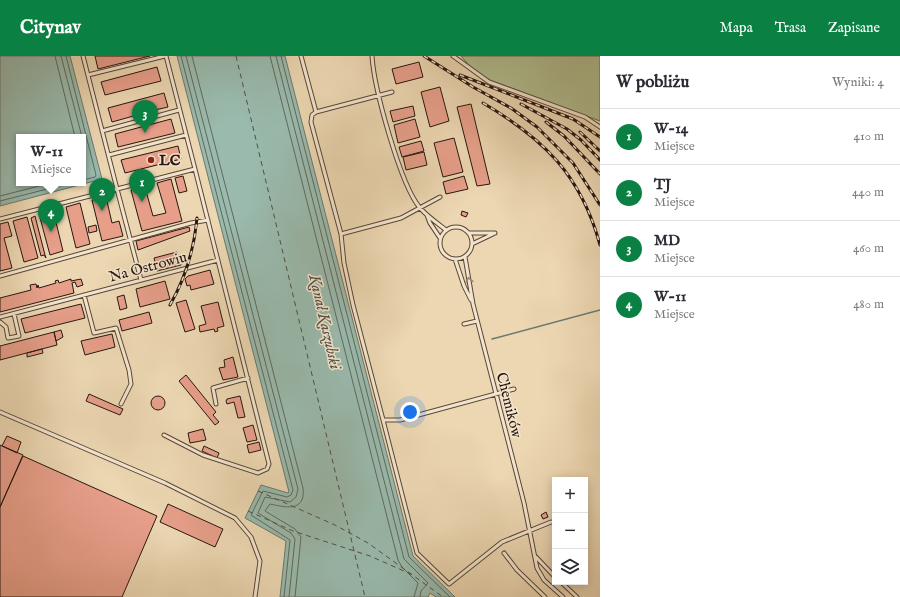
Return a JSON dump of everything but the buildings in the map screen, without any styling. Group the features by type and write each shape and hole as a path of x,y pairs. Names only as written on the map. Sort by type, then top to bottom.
{"lane":[{"path":"83,56 141,280"},
{"path":"88,75 165,56 269,458 267,469 258,473 239,467 203,455 164,435"},
{"path":"301,56 316,112"},
{"path":"372,56 380,95 401,174 419,207 446,230"},
{"path":"454,56 489,82 585,117 600,127"},
{"path":"392,92 316,112 312,116 311,122 340,234 344,263 352,298 417,553 449,584 502,542 551,522"},
{"path":"102,131 180,110"},
{"path":"109,155 186,135"},
{"path":"0,218 195,169"},
{"path":"340,234 401,218 440,197"},
{"path":"427,215 430,223 440,238"},
{"path":"0,276 191,222 208,220"},
{"path":"469,233 472,244 465,257 455,260 446,256 442,252 439,243 440,238 446,230 455,227 469,233 495,233 472,244"},
{"name":"Chemików","path":"465,257 477,322 524,503 537,568 544,580 563,597"},
{"name":"Na Ostrowiu","path":"0,317 218,260"},
{"path":"455,260 464,286 473,304"},
{"path":"84,295 94,333 116,328 130,370 131,384 121,404"},
{"path":"0,322 6,327 8,338 19,336 14,314"},
{"path":"464,324 477,322"},
{"path":"216,404 213,388 248,378"},
{"path":"383,420 400,420 514,389"},
{"path":"0,412 165,484 235,518 251,536 260,561 255,597"},
{"path":"504,553 517,570 545,597"},
{"name":"Chemików","path":"536,557 552,574"},
{"path":"564,585 574,596"}],"green space":[{"path":"461,56 600,56 600,121 490,80 473,70"}],"water":[{"path":"0,56 70,56 102,179 86,183 86,134 16,134 16,186 76,186 0,206"},
{"name":"Kanał Kaszubski","path":"177,56 285,56 413,556 455,597 436,597 430,593 428,597 280,597 286,541 245,518 261,485 288,493 289,492"}],"waterway":[{"path":"492,339 600,310"}],"ferry route":[{"path":"236,56 365,597"},
{"path":"258,491 335,525 368,543 443,597"},
{"path":"248,511 293,531 370,556 413,575"}],"railway":[{"path":"424,56 473,87 511,108 537,127 573,163 600,205"},
{"path":"460,75 573,119 600,137"},
{"path":"483,103 505,117 542,145 557,161 571,179 582,198 592,220 600,245"},
{"path":"521,104 567,129 581,140 600,160"},
{"path":"546,122 564,136 600,174"},
{"path":"580,132 600,151"},
{"path":"170,305 185,274 194,241 197,218"}],"place":[{"name":"MD","path":"145,133"},
{"name":"LC","path":"151,160"},
{"name":"W-14","path":"142,202"},
{"name":"TJ","path":"102,211"},
{"name":"W-11","path":"51,232"}]}
